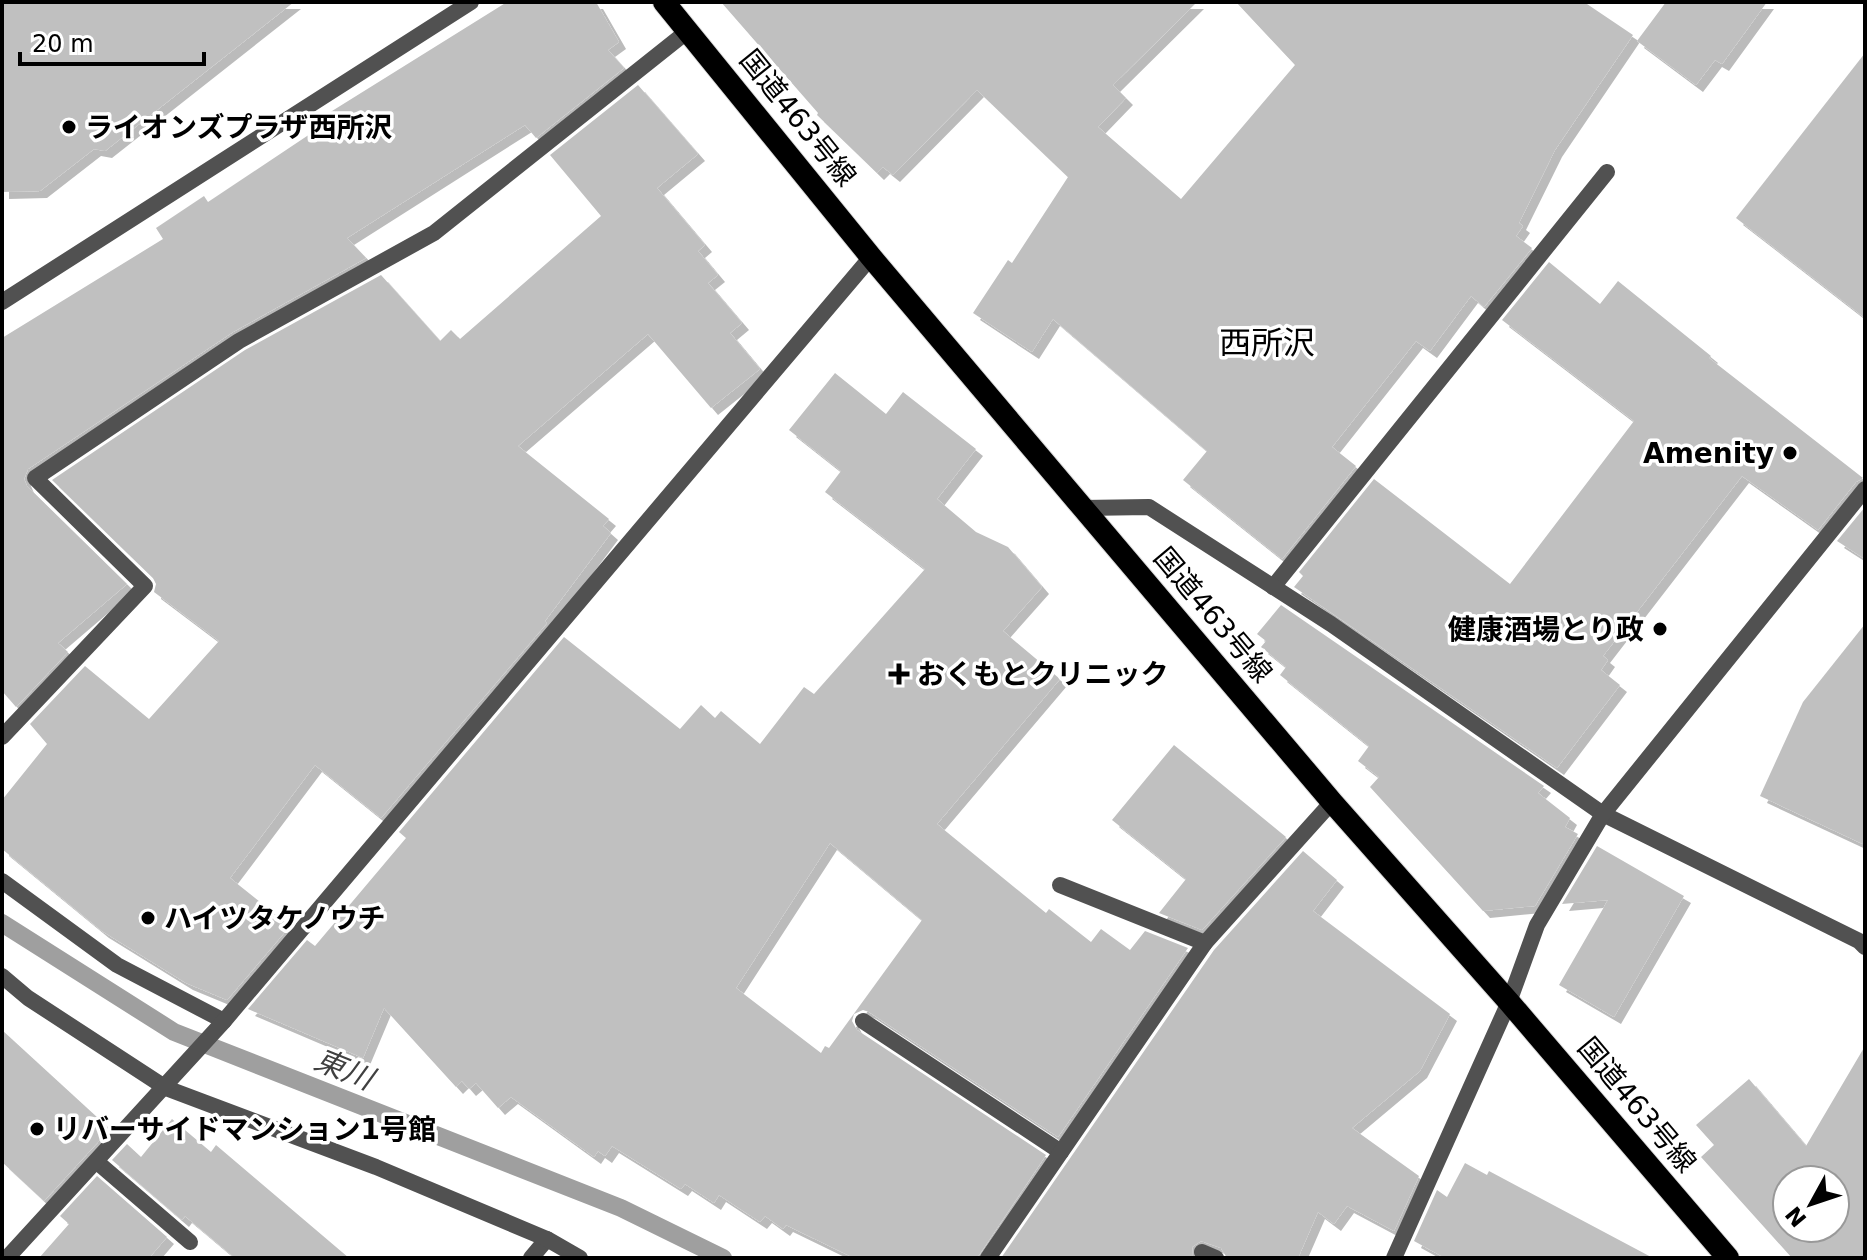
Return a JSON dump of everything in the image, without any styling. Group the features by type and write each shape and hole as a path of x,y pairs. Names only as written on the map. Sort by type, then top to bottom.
{"highway":[{"name":"国道463号線","path":"664,2 871,257 1332,802 1509,1002 1728,1258"}],"street":[{"path":"2,302 471,2"},
{"path":"2,737 145,586 35,478 239,341 434,233 689,30"},
{"path":"1273,587 1607,172"},
{"path":"7,1258 220,1026 871,257"},
{"path":"1394,1258 1509,1002 1537,925 1603,814 1865,489"},
{"path":"1083,508 1149,507 1331,624 1603,814 1863,943"},
{"path":"988,1258 1205,943 1332,802"},
{"path":"2,881 117,965 220,1026"},
{"path":"1060,885 1205,943"},
{"path":"2,976 28,998 166,1088 376,1167 547,1239 580,1258"},
{"path":"863,1021 1061,1152"},
{"path":"97,1162 190,1242"},
{"path":"531,1258 547,1239"}],"building":[{"name":"ライオンズプラザ西所沢","path":"2,2 294,2 105,151 94,149 40,191 2,192"},
{"path":"507,2 596,2 619,42 608,50 624,68 536,138 525,125 347,238 366,258 233,332 28,469 24,479 27,486 127,584 58,643 68,652 16,707 2,691 2,338 163,239 156,228 204,196 208,202 328,122 324,116"},
{"path":"721,2 1197,2 1113,85 1126,98 1098,127 1181,199 1295,65 1236,2 1584,2 1633,35 1555,150 1519,223 1523,226 1516,236 1532,248 1484,307 1471,296 1430,351 1416,341 1332,447 1356,466 1282,559 1183,480 1207,451 1053,319 1032,352 973,313 1008,260 1012,263 1068,177 977,90 893,175 883,167 877,173 817,115"},
{"path":"1666,2 1767,2 1722,64 1715,60 1696,85 1637,41"},
{"path":"1865,53 1865,318 1736,218"},
{"path":"638,85 698,154 657,188 705,245 698,251 718,275 708,283 742,323 730,333 760,369 711,408 648,334 518,446 609,519 603,526 611,533 545,621 547,623 381,818 315,765 230,878 290,926 227,1000 186,983 102,931 2,849 2,800 47,744 30,724 85,666 149,719 219,641 154,592 156,584 153,578 52,480 245,350 381,275 440,341 451,330 460,339 601,216 550,155"},
{"path":"1549,262 1600,304 1618,281 1711,356 1709,358 1863,478 1856,482 1818,530 1742,476 1603,656 1608,660 1601,670 1620,685 1557,768 1294,587 1303,576 1299,572 1374,479 1510,584 1634,421 1502,320"},
{"path":"835,373 886,414 903,392 976,449 937,499 976,532 1008,547 1042,587 1003,631 1060,679 937,824 1046,913 1049,909 1091,942 1101,929 1130,950 1145,931 1188,948 1058,1137 869,1012 863,1010 854,1014 852,1021 857,1030 1046,1155 977,1258 854,1258 786,1225 783,1229 765,1216 760,1222 719,1195 714,1203 685,1184 681,1189 612,1146 605,1156 598,1151 594,1157 511,1097 498,1108 476,1083 469,1089 462,1081 456,1087 384,1008 363,1058 248,1009 307,940 315,946 406,838 399,832 564,637 680,729 701,705 715,718 721,711 760,744 804,687 814,694 925,569 825,492 841,471 789,430","holes":["830,843 922,920 829,1048 825,1046 821,1053 736,988"]},
{"path":"1865,507 1865,559 1837,541"},
{"path":"1281,605 1544,786 1538,793 1570,818 1565,827 1578,834 1535,906 1483,911 1370,787 1379,777 1358,761 1369,746 1280,675 1286,667 1261,647 1266,641 1257,634"},
{"path":"1865,624 1865,845 1760,796 1803,702"},
{"path":"1174,745 1286,837 1202,930 1159,913 1186,879 1112,820"},
{"path":"1597,846 1684,896 1614,1017 1559,985 1608,900 1562,904"},
{"path":"1303,851 1337,880 1313,911 1450,1014 1420,1071 1352,1128 1419,1176 1394,1231 1347,1206 1334,1224 1318,1212 1298,1258 1227,1258 1221,1248 1201,1241 1192,1247 1193,1258 1001,1258 1214,950"},
{"name":"リバーサイドマンション1号館","path":"2,1030 110,1129 44,1201 2,1162"},
{"path":"1865,1046 1865,1258 1792,1258 1779,1244 1851,1244 1851,1164 1771,1164 1771,1235 1701,1157 1714,1145 1696,1125 1749,1079 1806,1146"},
{"path":"172,1119 211,1152 216,1145 349,1258 235,1258 185,1216 182,1220 112,1160 127,1144 141,1157"},
{"path":"1465,1163 1487,1175 1489,1171 1653,1258 1445,1258 1414,1241 1437,1190 1447,1197"},
{"path":"97,1176 167,1237 149,1258 39,1258 69,1224 60,1216"}],"waterway":[{"name":"東川","path":"2,923 174,1032 621,1208 723,1258"}],"place":[{"name":"ライオンズプラザ西所沢","path":"69,127"},
{"name":"Amenity","path":"1790,453"},
{"name":"健康酒場とり政","path":"1660,629"},
{"name":"おくもとクリニック","path":"899,674"},
{"name":"ハイツタケノウチ","path":"148,918"},
{"name":"リバーサイドマンション1号館","path":"37,1129"}],"district":[{"name":"西所沢","path":"1267,343"}]}
